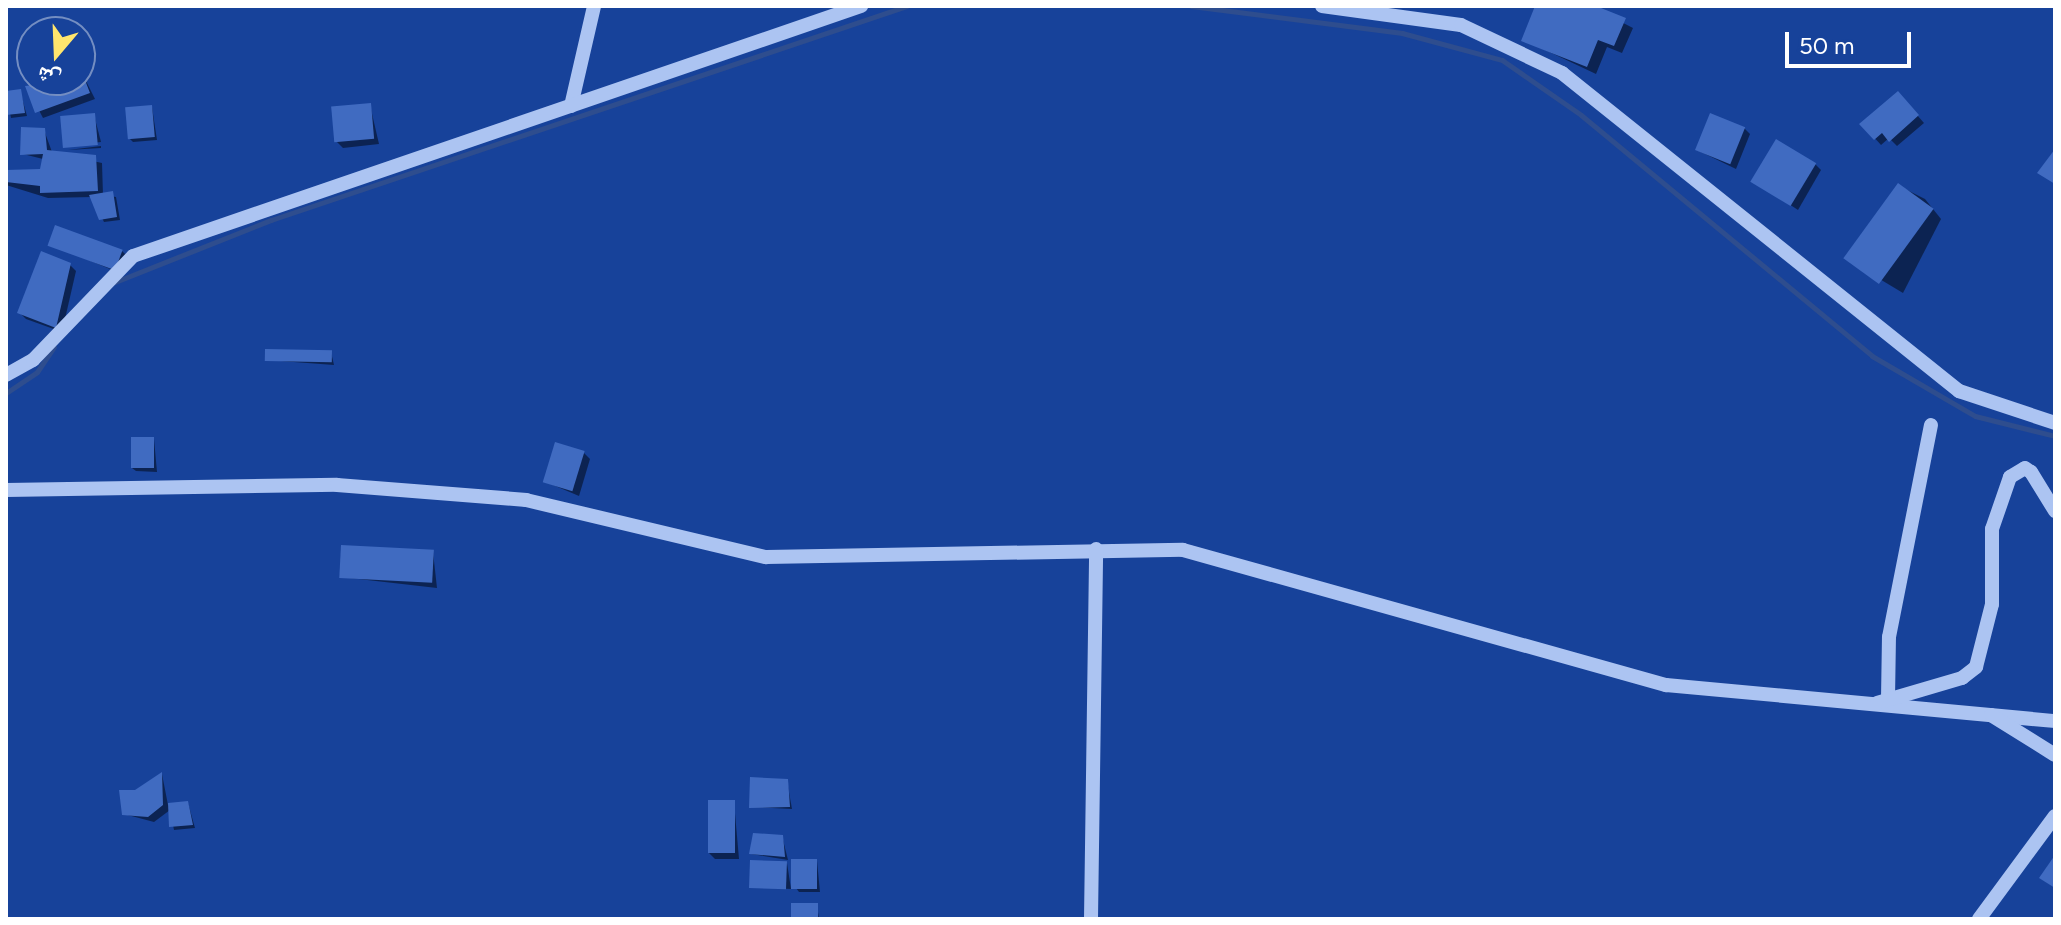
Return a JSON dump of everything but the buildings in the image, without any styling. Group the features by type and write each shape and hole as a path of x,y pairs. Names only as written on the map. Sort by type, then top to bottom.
{"street":[{"path":"571,106 594,6"},
{"path":"6,375 33,360 133,256 861,6"},
{"path":"1322,6 1461,25 1562,73 1959,391 2055,423"},
{"path":"1888,699 1889,637 1931,425"},
{"path":"1869,706 1962,678 1984,653 1992,529 2010,477 2025,468 2031,472 2055,511"},
{"path":"6,490 337,485 526,500 766,557 1096,549 1183,550 1248,562 1666,685 2055,721"},
{"path":"1091,919 1096,549"},
{"path":"1988,713 2055,755"},
{"path":"1979,919 2055,816"}],"waterway":[{"path":"115,282 271,220 907,6"},
{"path":"1191,6 1402,33 1502,60 1581,115 1872,356 1975,416 2055,436"},
{"path":"6,393 37,372 54,347"}]}
